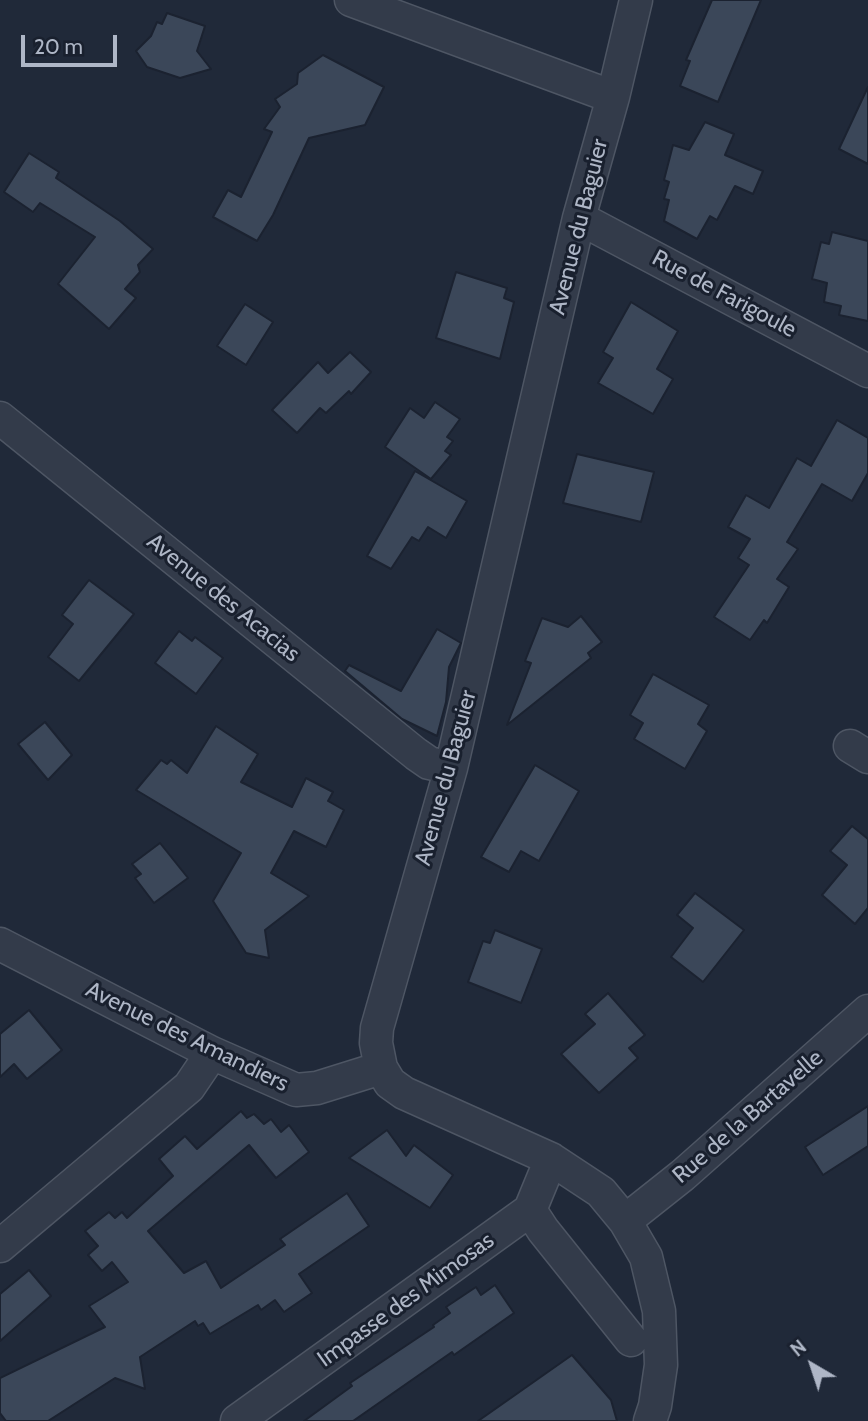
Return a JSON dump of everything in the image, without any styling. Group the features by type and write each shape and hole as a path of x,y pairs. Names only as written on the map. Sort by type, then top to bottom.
{"street":[{"path":"351,0 613,97"},
{"name":"Avenue du Baguier","path":"381,1068 377,1055 377,1028 451,768 579,218 613,97 636,0"},
{"name":"Rue de Farigoule","path":"579,218 868,371"},
{"name":"Avenue des Acacias","path":"0,418 416,754 429,763 451,768"},
{"name":"Avenue des Amandiers","path":"0,944 212,1053 296,1090 317,1088 381,1068"},
{"name":"Rue de la Bartavelle","path":"625,1221 683,1175 868,1011"},
{"path":"0,1246 189,1087 212,1053"},
{"path":"381,1068 390,1083 404,1093 551,1159 601,1192 625,1221 646,1257 659,1311 661,1365 650,1421"},
{"path":"551,1159 530,1210 631,1340"},
{"name":"Impasse des Mimosas","path":"237,1421 530,1210"}],"building":[{"path":"712,0 761,0 718,102 680,86 690,61 686,60"},
{"path":"167,13 205,26 197,51 211,69 180,78 147,67 136,51 151,36 157,22 162,24"},
{"path":"323,55 384,87 365,125 309,138 273,215 257,241 213,217 228,190 241,197 272,132 264,129 280,107 275,99 297,84 298,73"},
{"path":"868,87 868,164 839,149"},
{"path":"705,122 734,134 725,155 763,171 753,194 735,186 717,220 710,216 697,239 664,221 669,200 664,199 669,182 664,180 673,145 689,150"},
{"path":"29,153 59,172 56,178 120,221 153,249 138,265 140,272 125,289 136,298 109,329 58,284 95,237 40,203 33,212 4,192"},
{"path":"832,232 868,241 868,321 839,315 841,306 824,302 827,283 812,279 821,242 829,244"},
{"path":"456,272 507,288 504,298 514,302 500,359 436,338"},
{"path":"631,302 678,331 657,369 673,379 653,414 598,383 613,358 603,352"},
{"path":"245,304 273,322 246,365 217,346"},
{"path":"350,352 371,372 351,394 349,391 326,413 320,408 297,433 272,410 318,362 328,373"},
{"path":"435,402 460,419 447,437 453,441 445,451 451,455 431,479 385,447 410,408 424,418"},
{"path":"837,420 868,438 868,473 852,501 822,484 787,542 798,549 777,579 789,587 767,623 764,620 750,640 714,617 749,565 738,558 750,539 728,527 746,495 769,508 797,458 811,466"},
{"path":"577,454 654,472 641,522 563,503"},
{"path":"415,471 467,501 446,538 428,527 419,541 412,537 391,569 367,556"},
{"path":"89,580 134,614 79,681 48,657 73,624 62,615"},
{"path":"581,616 602,642 588,653 591,658 507,725 531,663 525,661 542,618 568,627"},
{"path":"437,629 461,643 449,667 446,702 437,736 402,719 345,671 349,665 401,691"},
{"path":"179,631 192,641 195,637 223,658 196,694 155,663"},
{"path":"653,674 709,705 698,724 707,731 685,769 634,739 643,723 630,715"},
{"path":"45,722 72,755 48,780 18,744"},
{"path":"216,726 258,754 241,782 292,807 306,778 333,792 328,801 344,810 326,847 294,831 271,873 309,896 265,930 269,958 246,953 213,901 241,853 136,790 161,760 167,764 171,760 187,773"},
{"path":"535,765 579,791 539,861 521,851 509,872 481,857"},
{"path":"852,826 868,839 868,908 855,924 822,895 847,865 830,851"},
{"path":"160,843 188,878 154,903 135,878 141,874 132,864"},
{"path":"695,893 744,930 703,982 671,957 693,928 677,915"},
{"path":"495,930 542,949 521,1003 468,982 483,941 490,943"},
{"path":"608,993 645,1035 629,1048 638,1058 599,1093 561,1054 595,1024 585,1014"},
{"path":"29,1010 62,1050 27,1079 14,1064 0,1077 0,1034"},
{"path":"868,1106 868,1146 823,1175 805,1147"},
{"path":"241,1111 247,1118 254,1114 264,1124 271,1119 281,1132 289,1125 309,1152 276,1178 249,1145 148,1231 184,1273 206,1261 221,1288 285,1245 280,1239 347,1193 369,1226 299,1274 312,1293 284,1312 275,1300 261,1310 258,1305 210,1334 203,1323 198,1326 195,1321 140,1357 145,1389 115,1378 48,1421 6,1421 0,1413 0,1378 105,1327 89,1306 128,1282 112,1262 102,1271 88,1255 98,1246 85,1231 109,1212 115,1218 122,1212 127,1218 173,1176 159,1159 185,1136 197,1149"},
{"path":"387,1130 406,1156 414,1145 453,1175 430,1208 349,1158"},
{"path":"29,1270 51,1296 0,1341 0,1294"},
{"path":"495,1285 514,1313 454,1355 452,1352 353,1421 304,1421 352,1386 350,1383 434,1327 433,1325 450,1313 446,1307 476,1287 481,1295"},
{"path":"572,1355 611,1400 617,1421 478,1421"}]}
